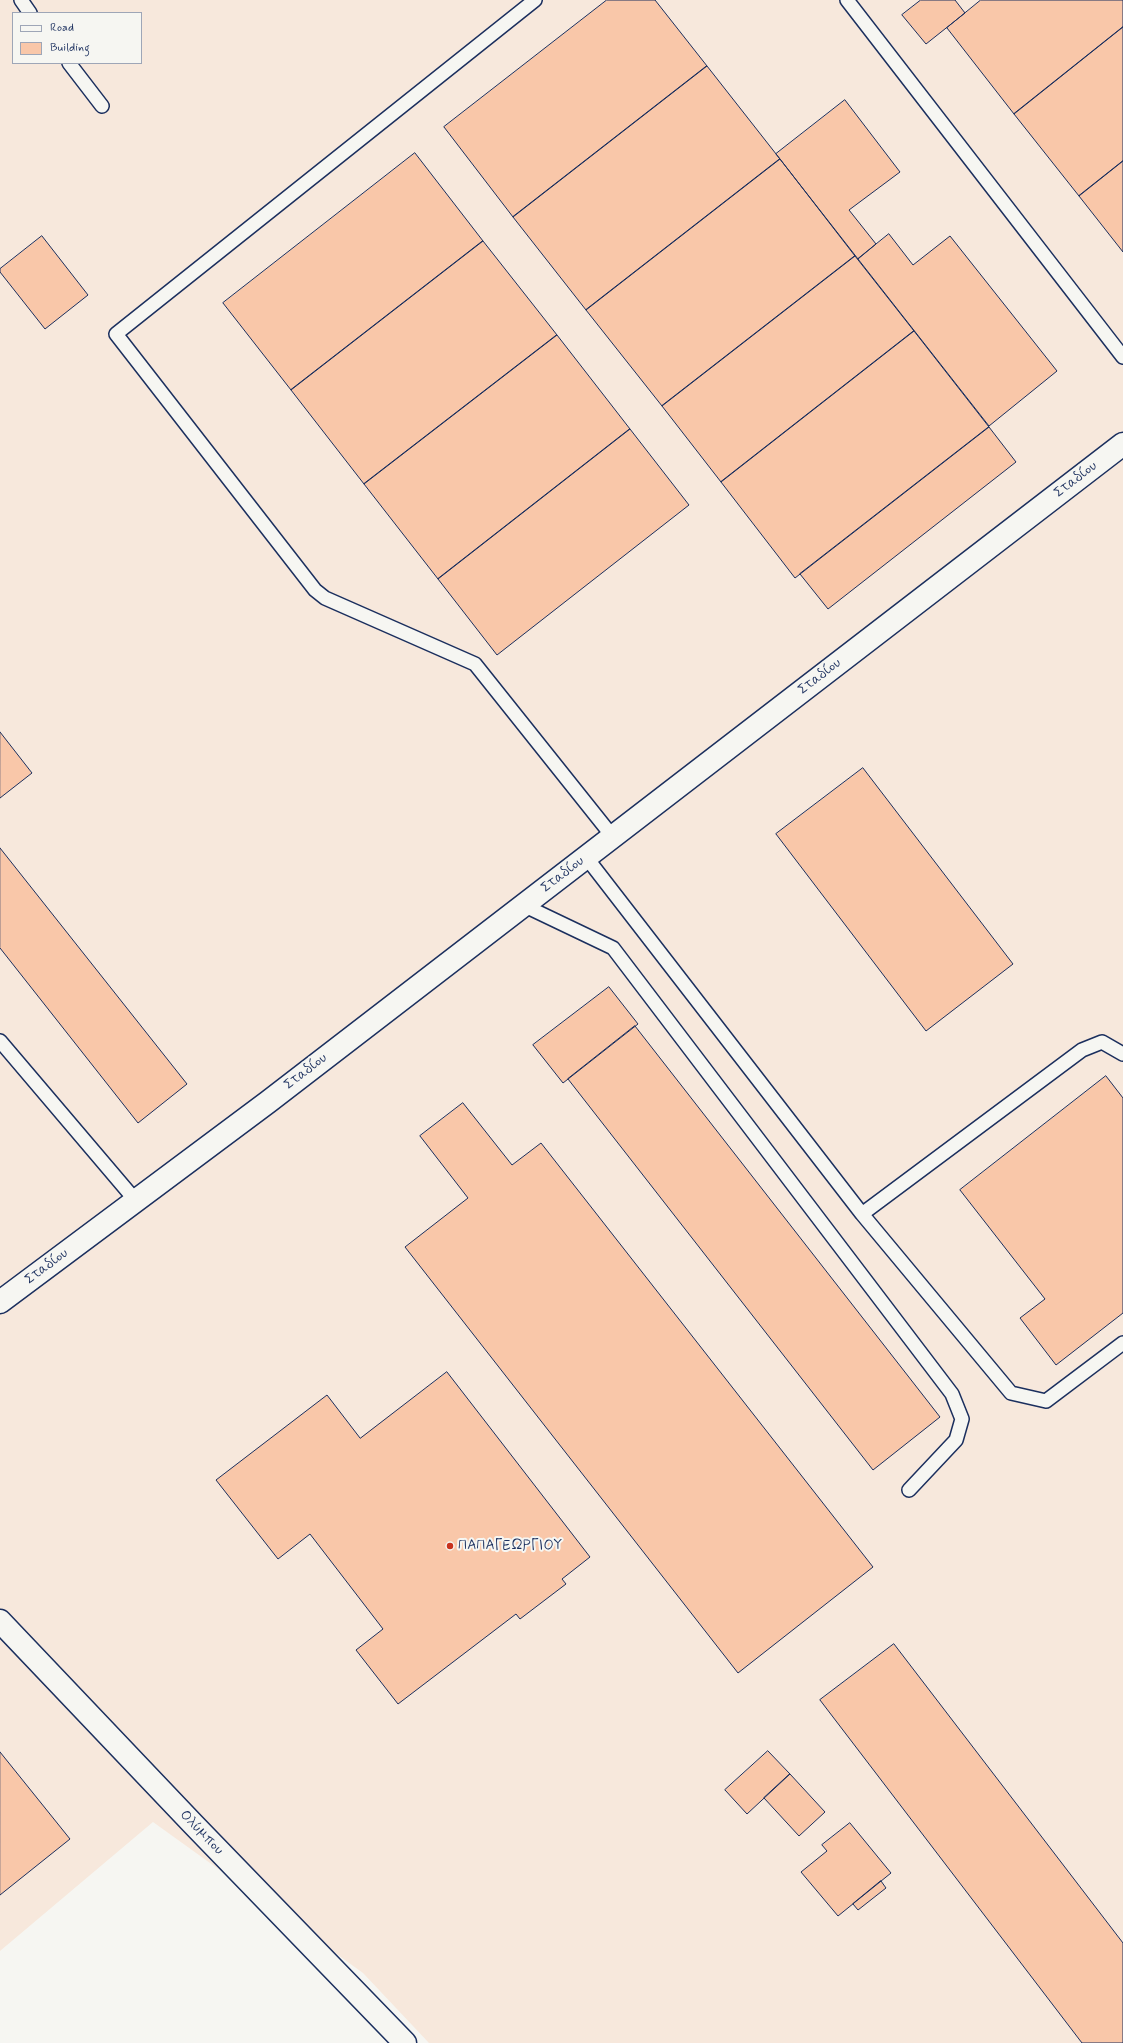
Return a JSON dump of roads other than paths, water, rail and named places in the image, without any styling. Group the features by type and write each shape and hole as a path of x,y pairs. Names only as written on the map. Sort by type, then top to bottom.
{"street":[{"name":"Σταδίου","path":"0,1302 136,1201 613,837 1123,444"},
{"name":"Ολύμπου","path":"0,1621 187,1818 405,2043"}],"lane":[{"path":"20,0 29,12"},
{"path":"535,0 116,334 315,590 325,598 476,664 613,837"},
{"path":"847,0 1123,357"},
{"path":"70,64 102,106"},
{"path":"586,857 862,1214 1012,1393 1046,1401 1123,1343"},
{"path":"523,905 613,948 952,1394 962,1419 956,1440 909,1490"},
{"path":"0,1042 136,1201"},
{"path":"862,1214 1082,1050 1102,1042 1123,1054"}],"place":[{"name":"ΠΑΠΑΓΕΩΡΓΙΟΥ","path":"450,1546"}]}
